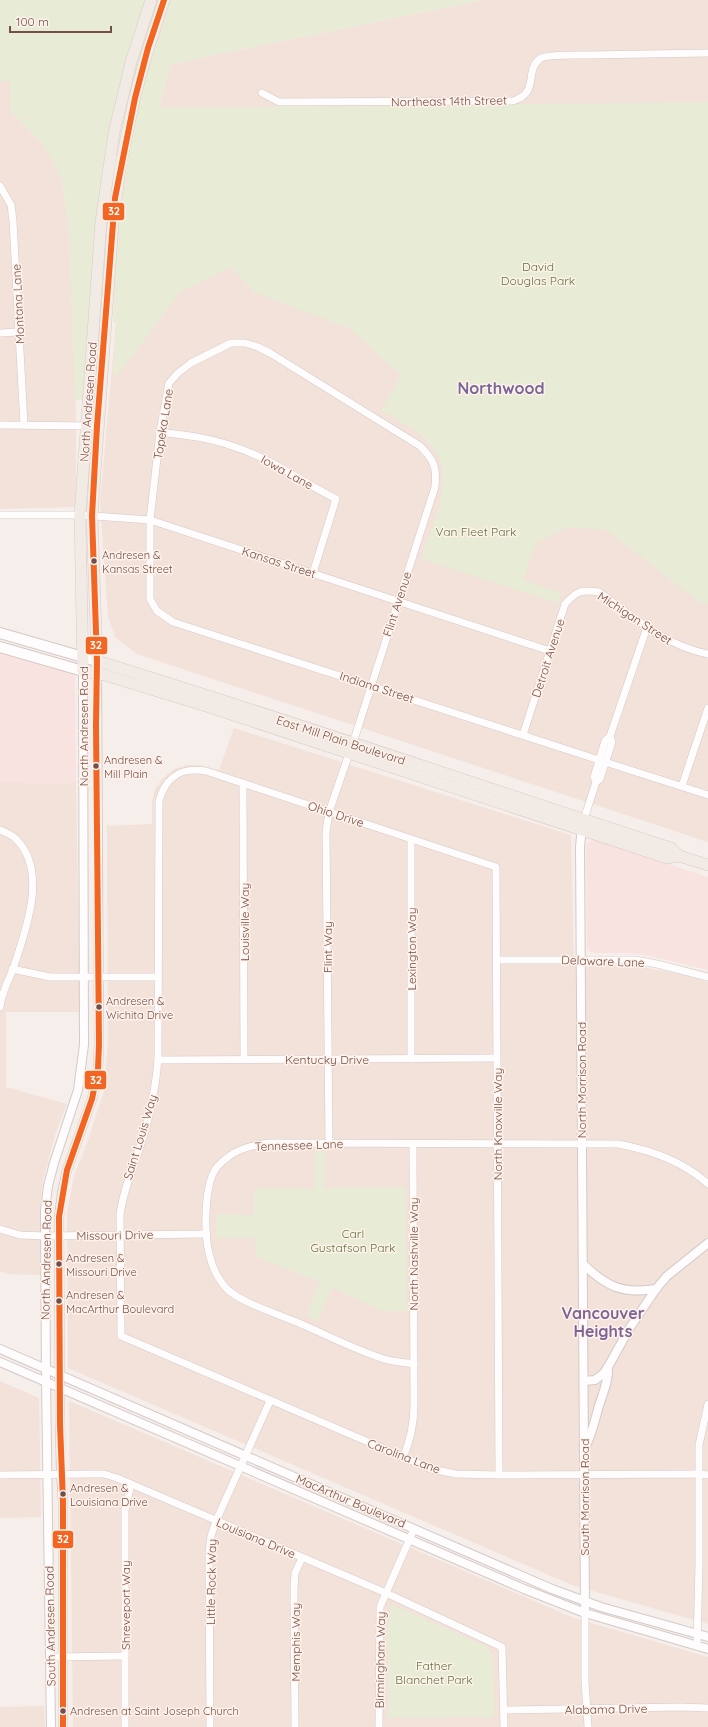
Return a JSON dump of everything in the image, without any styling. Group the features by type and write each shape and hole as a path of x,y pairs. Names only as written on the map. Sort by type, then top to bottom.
{"main road":[{"name":"North Andresen Road","path":"83,670 80,515 105,190 114,133 122,99 135,49 151,0"},
{"name":"North Andresen Road","path":"97,673 92,516 97,426 113,223 121,162 139,79 164,0"},
{"name":"East Mill Plain Boulevard","path":"0,633 97,661 353,743 582,825"},
{"name":"East Mill Plain Boulevard","path":"0,647 97,673 349,754 582,825 671,848 679,856 708,866"}],"street":[{"name":"Northeast 14th Street","path":"262,93 279,102 513,101 523,98 527,93 533,67 536,62 543,57 571,55 708,53"},
{"name":"Montana Lane","path":"0,186 11,205 24,425"},
{"path":"0,333 19,332"},
{"name":"Topeka Lane","path":"157,611 150,599 150,520 160,432 169,383 178,373 191,364 232,344 245,343 258,347 420,446 430,456 435,465"},
{"path":"0,425 97,426"},
{"name":"Iowa Lane","path":"160,432 210,439 236,447 285,469 336,499 313,573"},
{"name":"Flint Avenue","path":"353,743 435,487 435,465"},
{"name":"Kansas Street","path":"0,515 80,515 150,520 550,651"},
{"name":"Michigan Street","path":"584,590 599,592 646,627 671,642 693,651 708,654"},
{"name":"Detroit Avenue","path":"523,735 565,604 572,596 584,590"},
{"name":"Indiana Street","path":"157,611 173,622 708,795"},
{"name":"North Morrison Road","path":"584,1381 580,847 582,825 596,782 594,776 602,761 605,741 610,736 646,627"},
{"name":"North Andresen Road","path":"46,1381 45,1236 48,1186 58,1149 73,1108 83,1066 83,670"},
{"name":"North Andresen Road","path":"60,1387 59,1236 62,1194 67,1170 92,1099 98,1069 97,673"},
{"path":"682,786 708,708"},
{"name":"Flint Way","path":"329,1143 326,832 329,812 349,754"},
{"name":"Ohio Drive","path":"175,775 185,771 195,770 243,784 496,867"},
{"name":"Saint Louis Way","path":"120,1336 119,1236 123,1195 146,1128 154,1096 158,1060 159,801 165,786 175,775"},
{"name":"Louisville Way","path":"243,784 244,1059"},
{"path":"0,830 15,839 27,856 32,872 33,886 28,920 0,1001 0,1007"},
{"name":"Lexington Way","path":"411,839 411,1059"},
{"name":"North Knoxville Way","path":"496,867 496,1058 500,1475"},
{"name":"Delaware Lane","path":"496,960 635,960 708,977"},
{"path":"12,969 50,977 158,977"},
{"name":"Kentucky Drive","path":"158,1060 496,1058"},
{"name":"Tennessee Lane","path":"414,1364 381,1358 239,1297 229,1290 219,1280 208,1252 206,1234 206,1200 216,1168 239,1150 253,1145 271,1143 618,1144 658,1154 688,1170 708,1184"},
{"name":"North Nashville Way","path":"403,1458 410,1440 414,1422 413,1144"},
{"name":"Missouri Drive","path":"0,1229 20,1235 45,1236 206,1234"},
{"path":"584,1381 595,1380 603,1374 629,1329 656,1289 667,1276 708,1243"},
{"path":"583,1264 598,1278 611,1286 626,1291 656,1289"},
{"name":"Carolina Lane","path":"120,1336 431,1469 456,1474 500,1475 708,1475"},
{"name":"MacArthur Boulevard","path":"0,1349 552,1589 601,1607 708,1637"},
{"name":"MacArthur Boulevard","path":"0,1362 524,1589 585,1613 708,1649"},
{"path":"583,1451 591,1437 597,1411 609,1379 608,1367"},
{"name":"South Andresen Road","path":"46,1381 51,1727"},
{"name":"South Morrison Road","path":"584,1381 583,1451 585,1613"},
{"name":"South Andresen Road","path":"60,1387 61,1474 63,1502 64,1727"},
{"name":"Little Rock Way","path":"210,1727 209,1553 211,1536 216,1521 270,1401"},
{"path":"697,1646 699,1445 708,1404"},
{"name":"Louisiana Drive","path":"0,1475 104,1474 131,1484 386,1593 502,1647 503,1710"},
{"name":"Shreveport Way","path":"125,1727 125,1510 131,1484"},
{"name":"Birmingham Way","path":"379,1727 380,1607 414,1528"},
{"name":"Memphis Way","path":"295,1727 294,1589 295,1573 302,1558"},
{"path":"699,1564 708,1566"},
{"path":"585,1613 585,1682 588,1727"},
{"path":"51,1657 125,1656"},
{"name":"Alabama Drive","path":"503,1710 588,1710 681,1707 708,1708"},
{"path":"503,1710 504,1727"}],"shaded area":[{"path":"483,0 708,0 708,842 137,654 115,637 108,617 100,502 116,323 159,108 171,64"},
{"path":"0,81 10,81 10,110 43,144 62,180 69,232 76,410 76,507 0,509"},
{"path":"0,652 75,672 76,783 0,782"},
{"path":"234,728 571,835 574,966 636,966 681,974 708,982 708,1624 572,1585 68,1368 67,1213 74,1176 87,1143 104,1091 108,1039 107,826 152,824 152,802 155,789 163,778 174,769 187,765 200,765 219,770"},
{"path":"0,782 76,783 80,1012 6,1012 6,1087 67,1104 55,1135 43,1180 40,1208 40,1275 8,1274 0,1271"},
{"path":"594,840 708,877 708,970 646,955 628,953 594,953 588,950 586,846 590,841"},
{"path":"0,1381 39,1398 41,1517 0,1518"},
{"path":"69,1401 574,1618 708,1657 708,1727 73,1727"},
{"path":"44,1706 45,1727 0,1727 0,1707"}],"green space":[{"name":"David Douglas Park","path":"0,0 483,0 171,64 159,108 708,102 708,604 701,603 606,530 568,527 536,543 523,580 562,593 557,603 421,559 441,498 443,483 442,468 437,454 422,436 381,411 401,375 350,329 254,292 231,267 180,292 119,374 113,374 116,323 113,322 116,242 135,109 116,109 83,400 75,399 69,232 62,180 43,144 10,110 10,82 0,81"},
{"name":"Carl Gustafson Park","path":"315,1150 325,1150 324,1188 405,1187 407,1311 383,1311 332,1288 317,1321 306,1316 320,1282 256,1257 255,1238 216,1238 216,1214 254,1215 254,1189 315,1189"},
{"name":"Father Blanchet Park","path":"391,1604 487,1647 492,1654 493,1660 494,1717 388,1718 387,1627"}],"transit line":[{"name":"32","path":"63,1727 63,1502 60,1424 59,1217 67,1170 92,1099 98,1069 99,1044 96,725 97,661 92,516 97,426 115,198 135,98 148,48 164,0"}],"place":[{"name":"Andresen & Kansas Street","path":"94,561"},
{"name":"Andresen & Mill Plain","path":"96,766"},
{"name":"Andresen & Wichita Drive","path":"99,1007"},
{"name":"Andresen & Missouri Drive","path":"59,1264"},
{"name":"Andresen & MacArthur Boulevard","path":"59,1301"},
{"name":"Andresen & Louisiana Drive","path":"63,1494"},
{"name":"Andresen at Saint Joseph Church","path":"63,1711"}],"district":[{"name":"Northwood","path":"501,388"},
{"name":"Vancouver Heights","path":"603,1322"}],"park label":[{"name":"Van Fleet Park","path":"476,531"}]}
